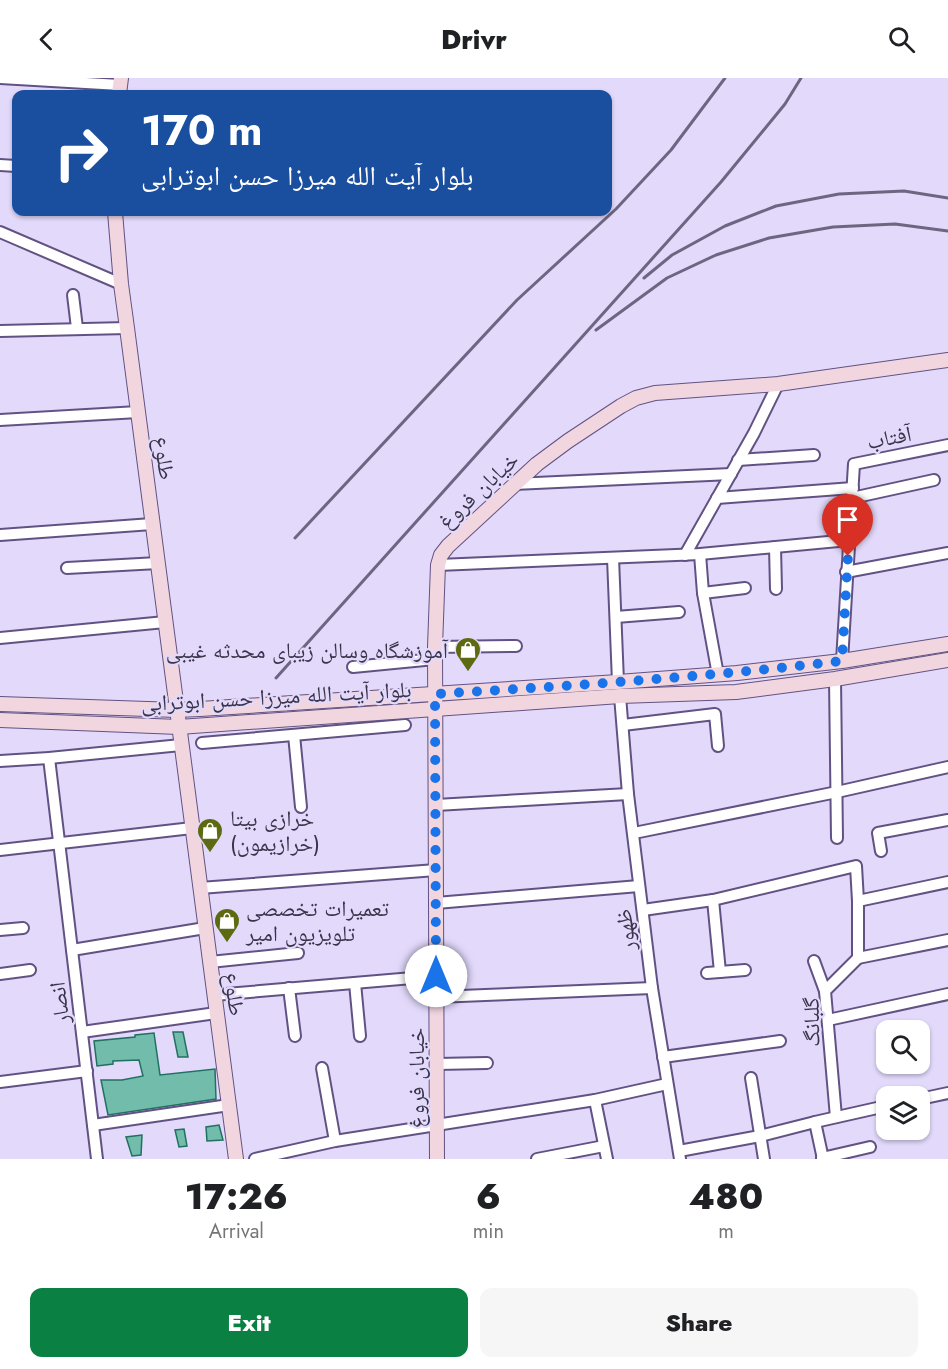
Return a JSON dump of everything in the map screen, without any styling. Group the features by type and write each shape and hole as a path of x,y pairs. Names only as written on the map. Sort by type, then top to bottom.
{"street":[{"path":"0,78 120,86"},
{"name":"طلوع","path":"115,216 121,284 236,1159"},
{"path":"0,232 121,284"},
{"path":"73,295 77,328"},
{"path":"0,331 127,328"},
{"name":"خیابان فروغ","path":"437,1159 435,653 438,565 441,555 537,464 568,441 636,398 655,393 778,384 948,360"},
{"path":"685,555 754,433 778,384"},
{"path":"0,420 138,412"},
{"name":"آفتاب","path":"842,661 846,572 855,464 948,445"},
{"path":"738,460 814,455"},
{"path":"514,484 731,474"},
{"path":"717,498 852,493 934,480"},
{"path":"0,535 152,524"},
{"path":"438,565 685,555 849,540"},
{"path":"775,547 776,589"},
{"path":"846,572 948,553"},
{"path":"700,554 703,593 718,675"},
{"name":"ظهور","path":"613,558 619,689 628,794 652,988 680,1155"},
{"path":"67,568 158,563"},
{"path":"703,593 745,588"},
{"path":"616,617 678,612"},
{"path":"0,638 165,622"},
{"name":"بلوار آیت الله میرزا حسن ابوترابی","path":"0,704 177,710 435,701 619,689 842,661 948,644"},
{"path":"353,667 435,653 516,646"},
{"name":"بلوار آیت الله میرزا حسن ابوترابی","path":"619,689 736,692 836,679 948,660"},
{"path":"836,679 837,838"},
{"name":"بلوار آیت الله میرزا حسن ابوترابی","path":"0,720 179,727 369,713 435,701"},
{"path":"369,713 370,728"},
{"path":"623,725 716,714 718,746"},
{"path":"234,723 236,740"},
{"path":"202,743 405,725"},
{"path":"294,735 301,807"},
{"path":"0,761 182,745"},
{"name":"انصار","path":"49,758 97,1159"},
{"path":"634,833 948,767"},
{"path":"436,805 628,794"},
{"path":"881,851 878,833 948,820"},
{"path":"0,850 192,828"},
{"path":"643,910 712,900 856,866 858,958 948,940"},
{"path":"200,888 436,870"},
{"path":"858,901 948,882"},
{"path":"436,903 639,886"},
{"path":"712,900 720,972"},
{"path":"0,930 23,928"},
{"path":"72,950 205,928"},
{"path":"210,962 298,953"},
{"name":"گلبانگ","path":"836,1117 825,991 858,958"},
{"path":"814,961 825,991"},
{"path":"0,974 30,970"},
{"path":"706,973 745,970"},
{"path":"214,995 436,976"},
{"path":"355,983 360,1036"},
{"path":"290,988 295,1036"},
{"path":"436,997 652,988"},
{"path":"828,1020 948,994"},
{"path":"82,1032 216,1013"},
{"path":"663,1058 780,1041"},
{"path":"437,1064 487,1063"},
{"path":"322,1068 336,1142"},
{"path":"0,1082 87,1071"},
{"path":"751,1078 764,1159"},
{"path":"255,1159 336,1142 595,1100 667,1084"},
{"path":"930,1097 948,1093"},
{"path":"595,1100 607,1159"},
{"path":"93,1125 228,1105"},
{"path":"680,1155 876,1108"},
{"path":"815,1122 823,1159 870,1147"},
{"path":"537,1159 604,1146"}],"building":[{"path":"173,1032 183,1032 188,1057 178,1057"},
{"path":"154,1033 160,1075 215,1069 216,1099 108,1115 101,1080 122,1080 143,1076 139,1060 113,1061 113,1064 97,1066 94,1041"},
{"path":"219,1125 223,1140 207,1141 206,1127"},
{"path":"184,1129 187,1146 179,1147 175,1130"},
{"path":"142,1135 141,1155 132,1156 126,1137"}],"railway":[{"path":"612,213 671,150 725,78"},
{"path":"276,678 721,182 785,104 801,78"},
{"path":"644,278 672,255 725,226 776,206 839,194 904,191 948,198"},
{"path":"295,538 517,300 608,216"},
{"path":"596,330 667,278 716,255 769,238 833,227 895,224 948,231"}],"place":[{"name":"آموزشگاه وسالن زیبای محدثه غیبی","path":"468,673"},
{"name":"خرازی بیتا (خرازیمون)","path":"210,854"},
{"name":"تعمیرات تخصصی تلویزیون امیر","path":"227,944"}],"route":[{"path":"436,976 435,694 737,673 842,661 848,556"}]}
